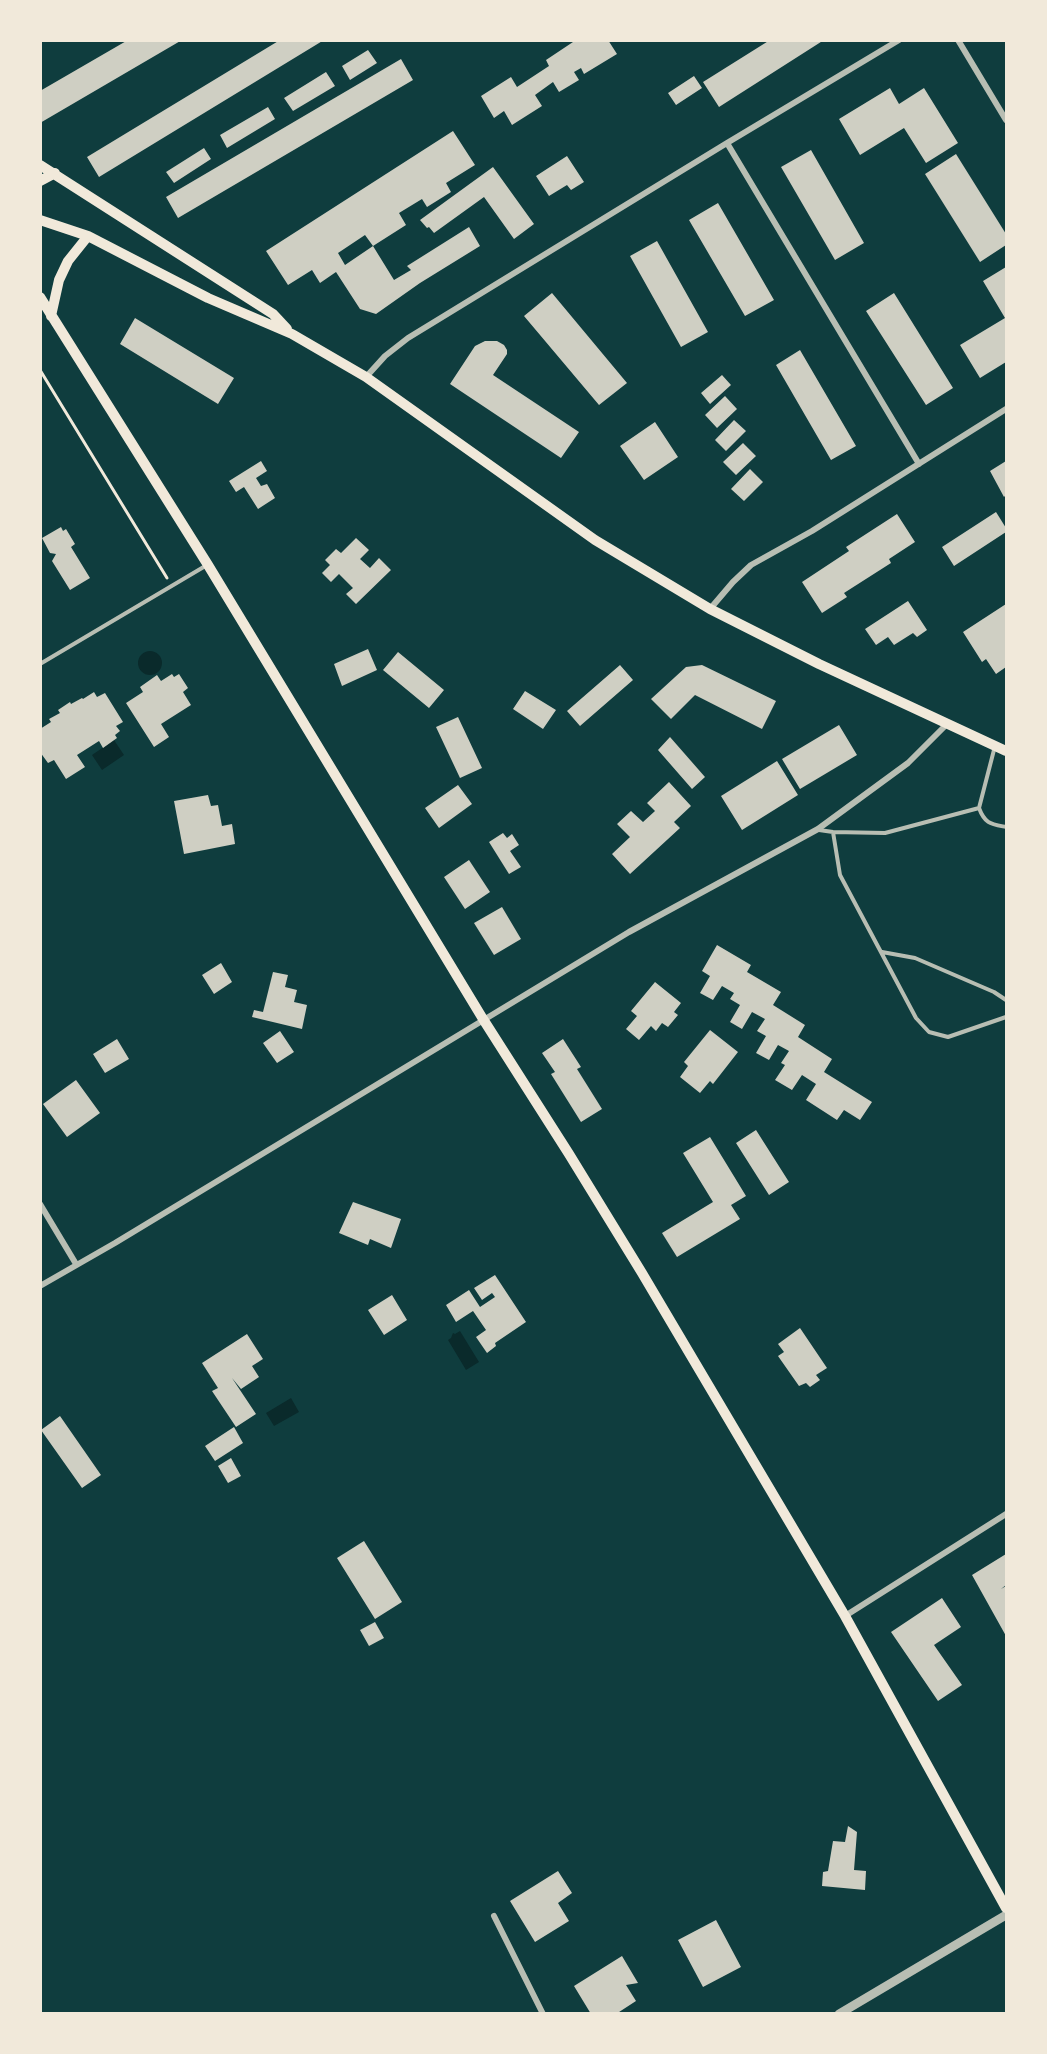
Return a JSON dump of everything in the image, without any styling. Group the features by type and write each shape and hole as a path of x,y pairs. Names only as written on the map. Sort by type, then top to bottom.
{"main road":[{"path":"40,165 273,314 292,334"},
{"path":"40,181 55,173"},
{"path":"40,220 88,236 208,297 292,334 366,377 595,540 710,609 819,664 1006,751"},
{"path":"51,316 59,280 68,261 88,236"},
{"path":"40,297 208,565 483,1019 636,1263 845,1616 1006,1908"}],"street":[{"path":"366,377 385,356 408,338 727,142 899,40"},
{"path":"958,40 1006,120"},
{"path":"727,142 919,464"},
{"path":"710,609 751,565 812,531 1006,409"},
{"path":"40,1286 629,932 818,830 908,763 948,724"},
{"path":"40,1204 76,1264"},
{"path":"845,1616 1006,1514"},
{"path":"840,2013 1006,1915"},
{"path":"494,1916 543,2013"}],"lane":[{"path":"40,664 208,565"},
{"path":"995,746 980,808 982,818 990,824 1006,827"},
{"path":"818,830 885,833 980,808"},
{"path":"833,832 840,875 916,1018 929,1032 948,1037 1006,1017"},
{"path":"881,952 915,958 994,992 1006,1000"}],"path":[{"path":"40,370 172,587"}],"water":[{"path":"150,651 159,654 162,663 159,672 150,675 141,672 138,663 141,654"},
{"path":"114,740 124,755 102,770 92,755"},
{"path":"460,1331 479,1362 466,1370 448,1340 453,1333"},
{"path":"291,1398 299,1412 274,1426 266,1413"}],"building":[{"path":"128,40 182,40 40,123 40,91"},
{"path":"280,40 324,40 99,177 87,157"},
{"path":"576,40 608,40 617,54 584,74 581,68 574,72 579,80 559,92 553,82 535,95 542,106 512,125 504,111 494,118 481,96 511,77 517,87 549,66 546,60"},
{"path":"770,40 824,40 719,107 703,82"},
{"path":"368,50 377,63 350,80 342,66"},
{"path":"401,59 413,80 178,218 166,197"},
{"path":"326,72 335,86 293,111 284,98"},
{"path":"694,76 702,88 676,105 668,93"},
{"path":"890,88 899,104 924,88 958,143 926,163 904,128 860,155 839,119"},
{"path":"268,107 275,119 227,148 220,135"},
{"path":"453,131 475,165 446,183 451,192 427,207 422,199 399,213 406,225 373,246 394,280 411,270 407,266 469,227 480,246 420,283 376,314 360,309 336,272 320,283 312,270 288,285 266,251","holes":["365,235 373,246 345,265 338,253"]},
{"path":"204,148 211,159 174,183 166,172"},
{"path":"811,150 864,243 835,260 781,167"},
{"path":"956,154 1006,234 1006,245 980,262 925,174"},
{"path":"567,156 584,182 571,190 567,185 549,196 536,176"},
{"path":"493,167 534,224 514,239 484,197 434,233 420,220"},
{"path":"718,203 774,300 745,316 689,220"},
{"path":"657,241 708,332 681,347 630,256"},
{"path":"1006,267 1006,362 980,378 960,345 1005,318 983,281"},
{"path":"552,293 627,383 599,405 524,316"},
{"path":"894,293 953,388 926,405 866,311"},
{"path":"135,318 234,378 218,404 120,344"},
{"path":"485,341 497,341 507,350 507,354 493,375 579,432 561,458 450,384 475,346"},
{"path":"800,350 856,446 831,460 776,365"},
{"path":"722,375 731,385 710,404 701,393"},
{"path":"725,396 737,409 717,428 705,415"},
{"path":"734,420 746,431 726,451 715,440"},
{"path":"655,422 678,457 644,480 620,446"},
{"path":"743,443 756,456 736,475 723,462"},
{"path":"261,461 267,471 256,478 261,486 267,484 275,498 258,509 244,487 236,492 229,481"},
{"path":"1006,461 1006,495 1004,497 990,471"},
{"path":"750,469 763,482 744,501 731,489"},
{"path":"996,512 1006,532 954,566 942,547"},
{"path":"897,514 915,542 889,559 891,563 844,593 847,597 822,613 802,582 849,551 846,547"},
{"path":"61,527 63,531 66,529 75,544 71,547 90,578 70,590 52,561 56,554 50,553 42,538"},
{"path":"356,538 369,550 360,559 370,568 379,558 391,570 356,604 346,594 353,588 339,574 331,582 322,573 330,565 325,560 336,549 341,553"},
{"path":"908,601 927,630 917,637 913,633 894,645 888,637 876,645 865,629"},
{"path":"1006,604 1006,667 996,674 986,659 982,662 963,632"},
{"path":"368,649 377,670 342,686 334,664"},
{"path":"398,652 444,690 429,708 383,670"},
{"path":"620,665 633,680 580,726 567,711"},
{"path":"702,665 776,701 762,729 695,695 671,719 651,699 686,667"},
{"path":"172,674 174,677 179,674 188,688 183,692 191,705 161,724 169,737 154,747 126,703 143,692 140,687 157,675 161,681"},
{"path":"525,691 556,710 543,729 513,709"},
{"path":"94,692 97,697 105,693 123,722 116,726 120,731 115,735 117,738 103,748 99,741 77,755 85,767 66,779 54,760 48,763 40,752 40,729 51,722 49,719 60,713 58,710"},
{"path":"458,717 482,768 460,778 436,727"},
{"path":"839,725 857,755 800,789 782,759"},
{"path":"670,737 705,777 692,789 658,750"},
{"path":"777,761 798,795 742,830 721,796"},
{"path":"669,782 691,806 674,822 680,828 630,874 612,854 630,837 617,824 631,811 643,822 655,811 647,803"},
{"path":"458,785 472,804 439,828 425,808"},
{"path":"208,795 211,806 218,805 222,826 232,824 235,844 184,854 174,801"},
{"path":"503,833 507,838 512,834 519,845 510,851 521,867 509,874 489,842"},
{"path":"469,860 490,892 465,909 444,877"},
{"path":"502,907 521,939 494,955 474,923"},
{"path":"717,945 751,965 747,972 781,992 773,1005 805,1025 798,1037 832,1059 824,1072 872,1102 860,1120 844,1110 837,1120 806,1100 816,1084 802,1075 792,1090 775,1080 785,1065 781,1063 789,1051 778,1045 769,1060 756,1053 766,1036 757,1031 765,1019 752,1012 742,1029 730,1022 740,1005 730,999 734,993 722,986 713,1000 700,993 710,976 702,971"},
{"path":"221,963 232,982 214,994 202,975"},
{"path":"273,972 288,975 285,987 297,990 294,1002 307,1005 302,1029 252,1017 254,1010 263,1012"},
{"path":"655,982 681,1003 674,1012 678,1015 668,1027 662,1023 656,1031 651,1026 639,1040 626,1029 637,1016 631,1011"},
{"path":"710,1030 738,1052 713,1084 710,1081 700,1093 680,1077 688,1066 684,1062"},
{"path":"280,1031 294,1052 277,1063 263,1043"},
{"path":"117,1039 129,1059 105,1073 93,1054"},
{"path":"563,1039 581,1067 577,1069 602,1109 581,1122 551,1074 555,1072 542,1053"},
{"path":"76,1080 100,1113 67,1137 43,1104"},
{"path":"756,1130 789,1182 769,1195 736,1143"},
{"path":"710,1137 746,1196 731,1205 740,1219 677,1257 662,1233 713,1202 683,1153"},
{"path":"353,1202 401,1219 391,1248 370,1239 368,1245 339,1233"},
{"path":"495,1275 526,1322 495,1343 496,1346 487,1353 476,1337 486,1330 473,1311 456,1322 446,1305 469,1290 480,1307 495,1297 492,1293 482,1300 474,1288"},
{"path":"392,1295 407,1320 384,1335 368,1310"},
{"path":"800,1328 827,1368 816,1375 820,1380 810,1387 806,1383 799,1386 778,1356 784,1352 778,1344"},
{"path":"247,1334 263,1359 252,1366 259,1377 241,1389 232,1378 256,1414 236,1427 212,1391 218,1388 202,1363"},
{"path":"60,1416 101,1475 82,1488 41,1430"},
{"path":"234,1427 243,1443 215,1461 205,1446"},
{"path":"231,1458 241,1476 228,1483 218,1466"},
{"path":"364,1541 402,1602 375,1619 337,1558"},
{"path":"1006,1554 1006,1585 1001,1589 1006,1586 1006,1636 972,1575"},
{"path":"942,1598 961,1627 934,1645 962,1685 938,1701 891,1632"},
{"path":"375,1622 384,1638 369,1646 360,1630"},
{"path":"848,1826 857,1832 854,1870 866,1871 865,1890 822,1886 823,1872 828,1871 833,1841 845,1842"},
{"path":"558,1871 572,1893 558,1903 569,1921 535,1942 510,1901"},
{"path":"716,1920 741,1967 703,1987 678,1940"},
{"path":"622,1956 638,1983 626,1985 636,2001 616,2014 591,2014 574,1986"}]}
